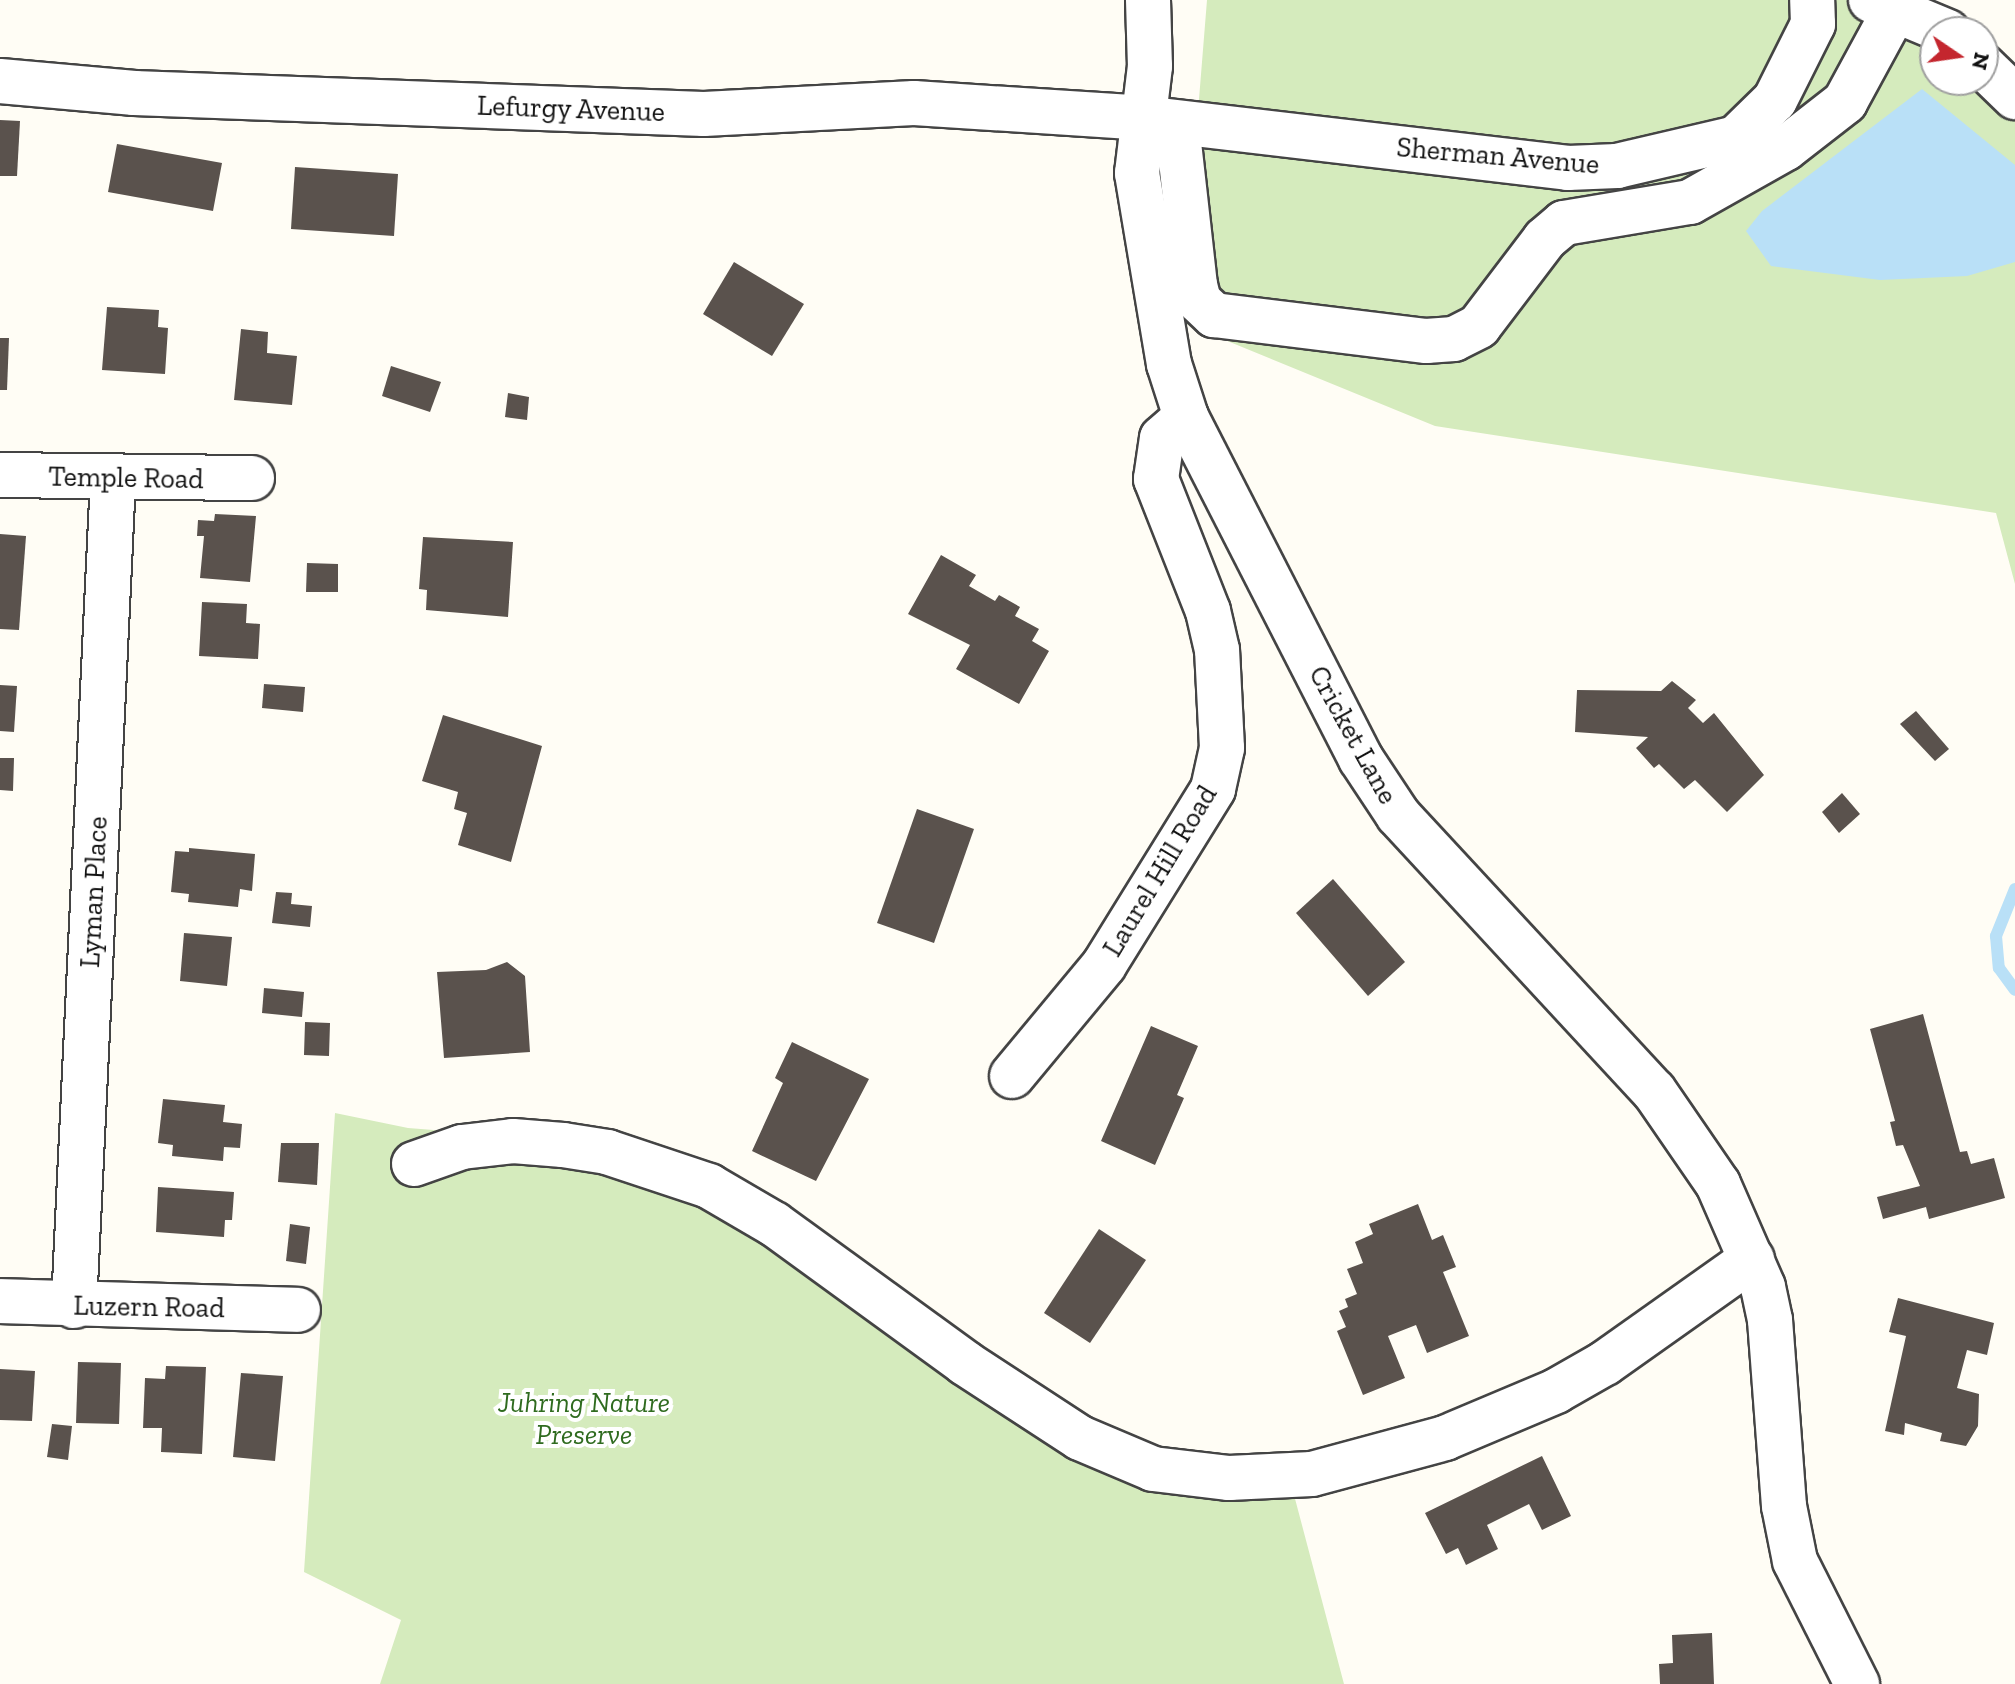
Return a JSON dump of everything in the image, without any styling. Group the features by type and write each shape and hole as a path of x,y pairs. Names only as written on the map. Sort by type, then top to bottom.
{"street":[{"path":"1148,0 1150,66 1199,301 1214,315 1426,341 1454,339 1479,326 1545,239 1564,223 1690,202 1786,148 1845,102 1883,5 1919,20"},
{"name":"Sherman Avenue","path":"1160,122 1568,168 1668,158 1736,138 1775,100 1813,24 1812,0"},
{"name":"Lefurgy Avenue","path":"0,81 134,93 688,113 914,103 1160,122"},
{"path":"1999,82 2015,97"},
{"name":"Cricket Lane","path":"1160,122 1137,173 1147,250 1186,417 1361,759 1398,815 1654,1091 1718,1184 1752,1259 1770,1320 1784,1506 1795,1561 1857,1684"},
{"name":"Laurel Hill Road","path":"1012,1076 1104,965 1213,789 1222,748 1217,650 1208,611 1156,479 1162,438 1186,417"},
{"name":"Temple Road","path":"0,475 113,479 252,478"},
{"name":"Lyman Place","path":"74,1306 113,479"},
{"path":"414,1164 462,1147 551,1144 607,1152 709,1186 774,1224 965,1363 1080,1438 1153,1469 1229,1478 1312,1474 1445,1438 1556,1391 1605,1363 1752,1259"},
{"name":"Luzern Road","path":"0,1301 74,1306 298,1310"}],"green space":[{"path":"1207,0 1904,0 1920,16 1919,96 1999,95 2015,110 2015,584 1996,513 1435,426 1181,322"},
{"name":"Juhring Nature Preserve","path":"335,1113 408,1128 521,1137 659,1162 1080,1438 1289,1476 1344,1684 380,1684 401,1620 304,1572"}],"water":[{"path":"1919,91 1919,96 1931,96 2015,165 2015,262 1967,276 1880,280 1771,266 1746,231 1762,211"}],"building":[{"path":"0,120 20,121 17,176 0,176"},
{"path":"117,144 222,163 213,211 108,192"},
{"path":"295,167 398,174 394,236 291,229"},
{"path":"734,262 804,304 772,356 703,314"},
{"path":"107,307 159,310 158,327 168,328 165,374 102,370"},
{"path":"241,329 268,332 267,353 297,356 292,405 234,400"},
{"path":"0,338 9,338 7,390 0,390"},
{"path":"391,366 441,382 430,412 382,396"},
{"path":"508,393 529,397 527,420 505,417"},
{"path":"215,514 256,516 250,582 200,578 204,536 197,536 198,520 214,521"},
{"path":"0,534 26,536 19,630 0,629"},
{"path":"423,537 513,542 508,617 426,610 427,590 419,589"},
{"path":"941,555 976,575 969,586 995,601 999,595 1020,607 1015,616 1039,629 1032,641 1049,651 1019,704 956,669 970,645 908,614"},
{"path":"307,563 338,564 338,592 306,592"},
{"path":"202,602 247,604 246,623 260,624 258,659 199,656"},
{"path":"1672,681 1696,700 1688,708 1703,723 1714,713 1764,775 1727,812 1695,780 1684,789 1659,764 1654,768 1636,748 1648,737 1575,732 1577,690 1661,691"},
{"path":"264,684 305,687 303,712 262,708"},
{"path":"0,685 17,686 14,732 0,731"},
{"path":"1916,711 1949,749 1935,761 1900,724"},
{"path":"443,715 542,746 511,862 458,845 467,813 454,809 458,792 422,781"},
{"path":"0,758 14,758 13,791 0,790"},
{"path":"1842,793 1860,814 1839,833 1822,812"},
{"path":"917,809 974,829 934,943 877,923"},
{"path":"189,848 255,854 252,891 240,889 238,907 188,902 189,894 171,892 175,851 189,852"},
{"path":"1333,879 1405,962 1368,996 1296,913"},
{"path":"276,892 292,893 291,904 312,906 310,927 272,923"},
{"path":"184,933 232,937 227,986 180,981"},
{"path":"507,962 525,976 530,1052 444,1058 437,972 486,970"},
{"path":"264,988 304,992 302,1017 262,1013"},
{"path":"1923,1014 1960,1152 1967,1151 1971,1164 1994,1158 2005,1198 1929,1219 1926,1207 1883,1219 1877,1197 1920,1186 1903,1145 1896,1146 1890,1122 1895,1121 1870,1029"},
{"path":"305,1022 330,1023 329,1056 304,1055"},
{"path":"1151,1026 1198,1046 1177,1095 1184,1098 1155,1165 1101,1141"},
{"path":"792,1042 869,1079 816,1181 752,1151 783,1083 775,1078"},
{"path":"163,1099 225,1105 223,1122 242,1124 240,1148 224,1147 223,1161 172,1156 173,1145 158,1143"},
{"path":"281,1143 319,1143 317,1185 278,1182"},
{"path":"158,1187 234,1192 232,1220 225,1220 224,1237 156,1232"},
{"path":"1418,1204 1432,1240 1443,1235 1456,1267 1443,1272 1469,1336 1427,1353 1416,1325 1388,1336 1405,1378 1363,1395 1337,1331 1346,1327 1339,1311 1348,1307 1345,1299 1357,1294 1347,1269 1363,1263 1355,1242 1373,1234 1369,1224"},
{"path":"290,1224 310,1227 306,1264 286,1261"},
{"path":"1099,1229 1146,1260 1090,1343 1044,1313"},
{"path":"1898,1298 1994,1323 1987,1355 1967,1350 1957,1388 1979,1394 1978,1426 1966,1446 1940,1441 1942,1433 1905,1423 1904,1435 1885,1431 1906,1336 1889,1332"},
{"path":"78,1362 121,1363 119,1424 76,1423"},
{"path":"166,1366 206,1367 202,1454 161,1452 162,1428 143,1428 145,1378 165,1379"},
{"path":"0,1369 35,1371 32,1421 0,1420"},
{"path":"241,1373 283,1376 275,1461 233,1457"},
{"path":"52,1424 72,1426 68,1460 47,1457"},
{"path":"1542,1456 1571,1516 1542,1530 1529,1504 1487,1525 1498,1549 1466,1565 1458,1548 1446,1554 1425,1513"},
{"path":"1712,1633 1714,1684 1660,1684 1659,1664 1673,1663 1672,1635"}],"waterway":[{"path":"2015,889 1996,936 1999,968 2015,990"}]}
